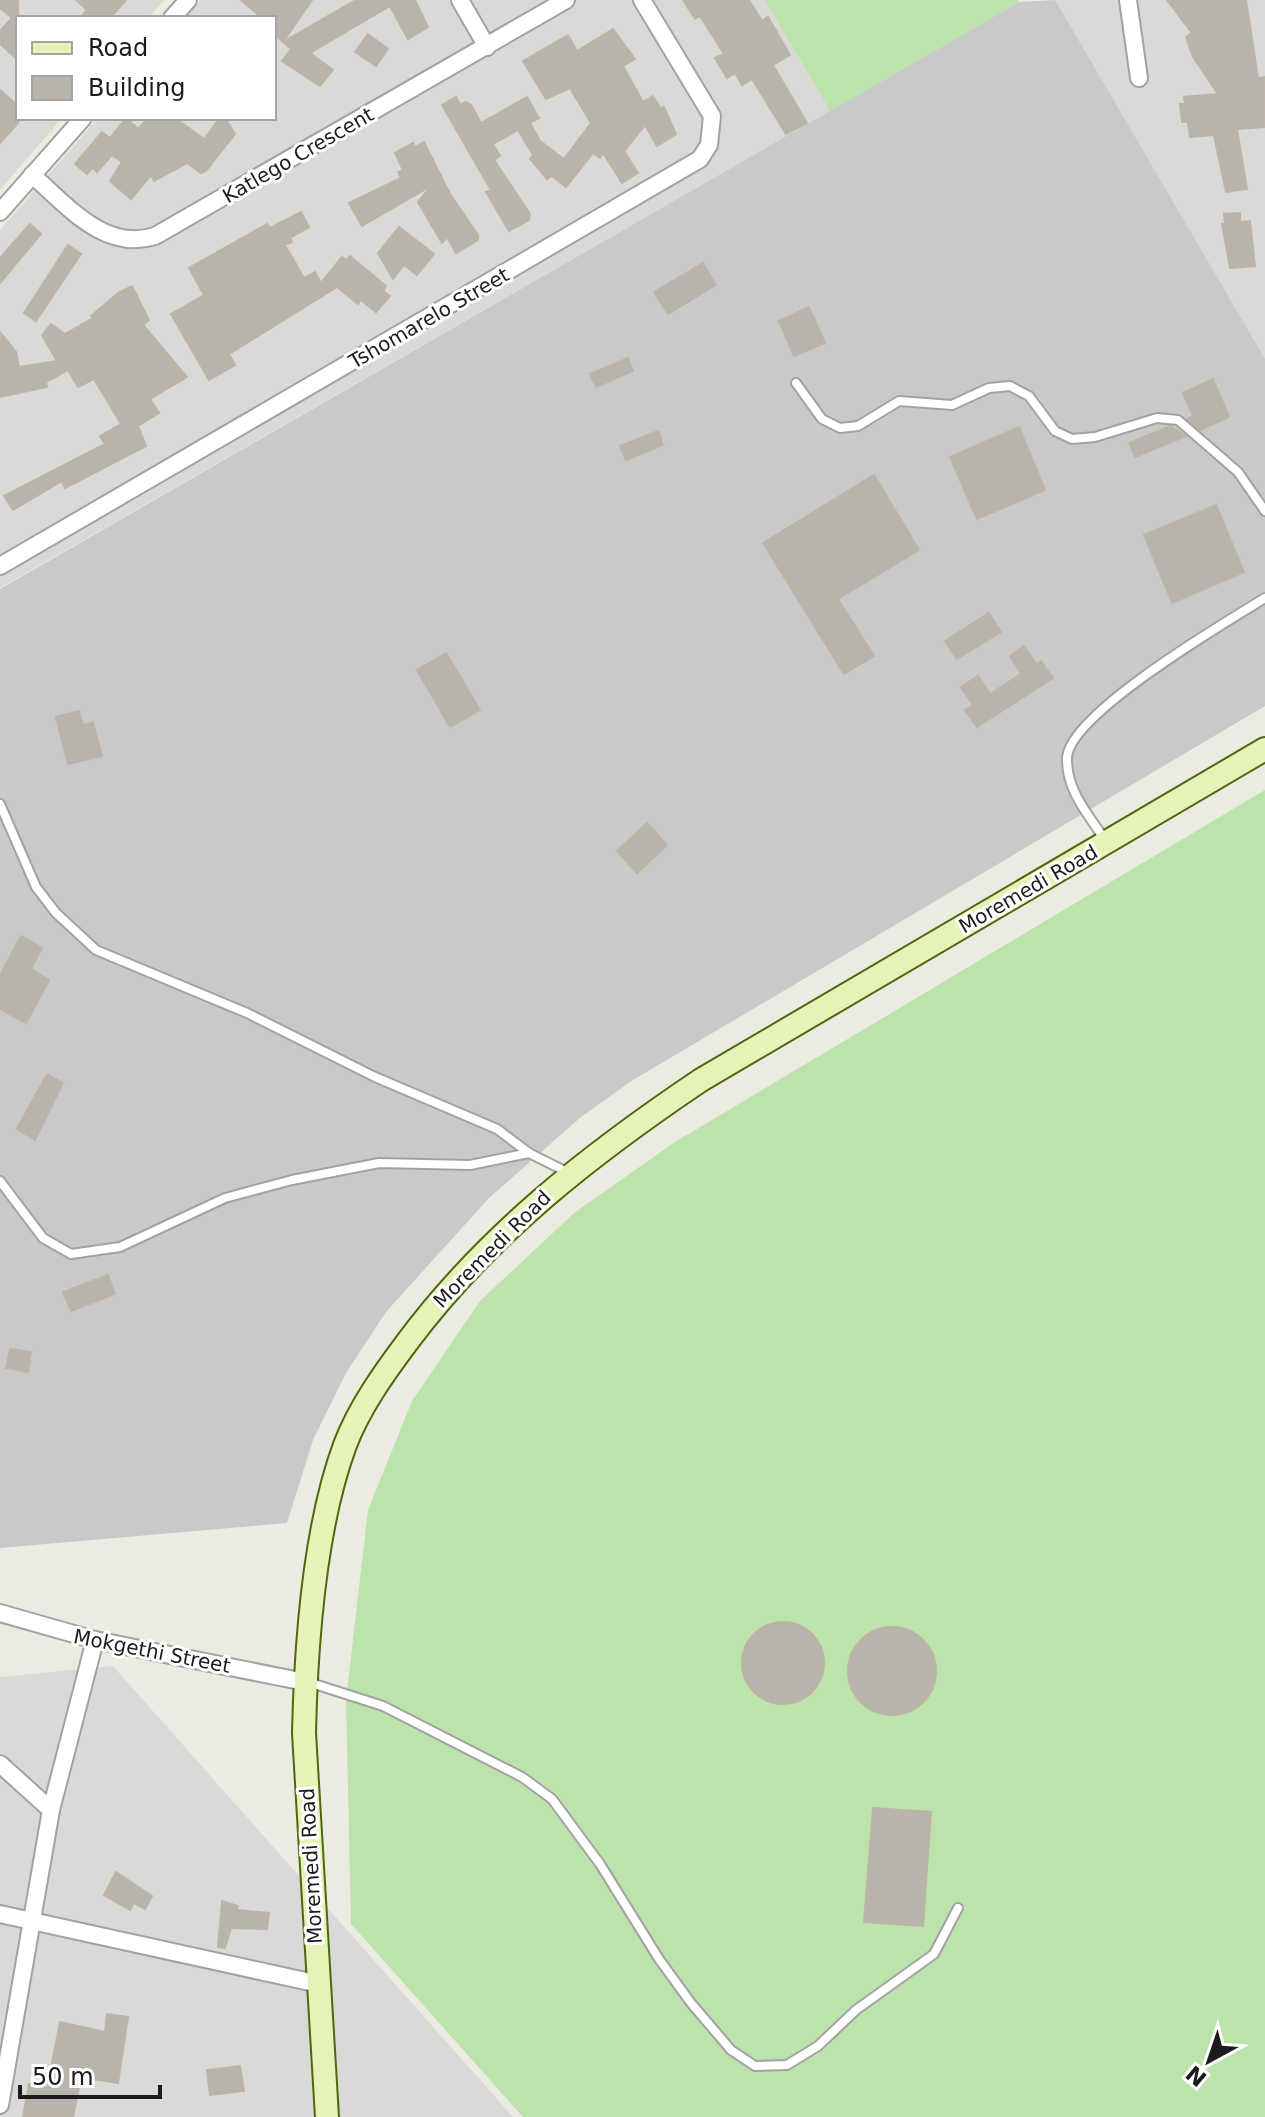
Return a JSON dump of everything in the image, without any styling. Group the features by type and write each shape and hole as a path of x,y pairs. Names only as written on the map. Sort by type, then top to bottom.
{"street":[{"path":"174,16 188,0"},
{"path":"460,0 487,47"},
{"name":"Katlego Crescent","path":"32,175 101,232 126,241 142,240 566,0"},
{"name":"Tshomarelo Street","path":"0,566 700,159 709,145 712,116 642,0"},
{"path":"1128,0 1139,78"},
{"path":"0,212 81,120"},
{"name":"Moremedi Road","path":"327,2117 304,1733 305,1682 327,1503 346,1443 388,1368 423,1320 465,1271 569,1173 701,1080 1265,749"},
{"name":"Mokgethi Street","path":"0,1613 95,1640 305,1682"},
{"path":"0,2105 51,1810 95,1640"},
{"path":"0,1764 51,1810"},
{"path":"0,1914 319,1984"}],"lane":[{"path":"796,383 822,419 840,428 858,426 899,401 952,405 989,388 1010,386 1029,396 1055,431 1072,439 1095,437 1157,418 1178,420 1238,472 1265,511"},
{"path":"1106,843 1069,782 1067,754 1084,727 1165,659 1265,598"},
{"path":"0,804 36,887 56,913 96,950 247,1013 375,1077 497,1129 529,1153 569,1173"},
{"path":"0,1181 43,1238 71,1254 120,1247 225,1198 292,1180 379,1163 470,1165 529,1153"},
{"path":"305,1682 383,1706 522,1777 552,1799 600,1864 659,1959 691,2003 731,2050 755,2066 787,2065 818,2046 856,2010 934,1954 958,1908"}],"shaded area":[{"path":"0,0 164,0 150,16 16,16 16,120 60,120 0,190"},
{"path":"201,0 765,0 830,111 0,588 0,230 96,120 276,120 276,16 187,16"},
{"path":"1054,0 1265,0 1265,361"},
{"path":"1055,0 1265,359 1265,706 633,1080 581,1117 489,1198 386,1312 346,1373 313,1440 287,1523 0,1548 0,589 1019,2"},
{"path":"113,1666 513,2117 0,2117 0,1677"}],"green space":[{"path":"765,0 1018,0 1019,2 830,111"},
{"path":"1265,790 1265,2117 523,2117 351,1924 346,1700 368,1510 412,1401 480,1301 574,1213 675,1142"}],"building":[{"path":"0,0 18,0 16,58 0,44 0,31 12,18 0,8"},
{"path":"76,0 126,0 112,16 82,16 87,10"},
{"path":"241,0 312,0 283,42 276,36 276,16 260,16"},
{"path":"356,0 415,0 428,27 408,39 390,6 310,53 333,70 320,86 282,61 291,49 283,42"},
{"path":"683,0 749,0 762,21 768,17 790,55 773,65 807,123 786,134 752,79 742,85 735,73 727,78 715,58 724,54 700,16 695,19"},
{"path":"1167,0 1246,0 1258,78 1265,77 1265,127 1237,129 1247,189 1226,192 1214,135 1190,137 1188,122 1182,122 1180,104 1185,104 1184,97 1218,94 1193,57 1186,37 1192,33"},
{"path":"613,29 635,59 623,66 643,102 653,96 661,109 664,107 676,134 657,146 645,125 624,151 638,173 622,183 603,153 600,158 593,153 566,187 552,176 547,179 530,159 533,155 518,130 493,144 500,156 494,160 530,214 529,220 509,231 486,192 491,190 442,105 456,97 460,105 466,102 471,105 481,123 527,97 539,118 530,123 540,141 564,159 591,123 570,88 546,99 523,61 568,35 577,51"},
{"path":"368,34 388,49 376,66 355,52"},
{"path":"0,90 16,104 18,123 0,143"},
{"path":"124,120 138,129 146,120 178,120 204,139 218,120 226,120 235,134 206,171 201,173 187,163 154,181 151,175 131,199 110,181 122,162 112,155 97,172 92,168 87,174 75,164 102,132 110,138"},
{"path":"424,142 450,194 478,235 478,240 456,253 447,237 442,243 418,202 431,186 362,226 349,203 401,178 398,172 403,170 395,153 413,143 415,147"},
{"path":"301,212 309,227 290,238 292,242 285,245 304,278 315,272 321,283 342,257 346,260 350,256 386,286 383,291 390,296 376,312 361,300 358,304 337,287 229,354 235,365 209,380 171,314 204,295 189,268 267,224 270,228"},
{"path":"1240,213 1240,222 1250,221 1255,266 1230,268 1222,224 1225,224 1224,214"},
{"path":"30,224 41,234 0,283 0,258"},
{"path":"399,227 434,254 417,275 404,265 393,279 378,253"},
{"path":"68,245 81,254 36,321 24,313"},
{"path":"703,263 716,285 668,314 654,292"},
{"path":"132,286 149,320 143,325 187,377 150,399 159,413 138,426 146,446 65,488 62,481 13,510 4,496 105,444 100,436 121,424 94,379 78,387 68,370 46,382 47,387 0,397 0,332 16,352 19,367 57,361 42,335 51,324 65,334 93,318 91,316 118,293"},
{"path":"809,307 825,343 794,356 779,321"},
{"path":"628,358 633,371 596,387 590,374"},
{"path":"1213,379 1229,417 1200,430 1187,419 1193,416 1183,393"},
{"path":"1170,426 1186,436 1135,457 1129,443"},
{"path":"1019,427 1045,490 977,519 950,457"},
{"path":"658,431 663,445 626,460 620,446"},
{"path":"874,475 919,550 838,599 874,656 844,674 763,543"},
{"path":"1216,505 1244,572 1172,603 1144,535"},
{"path":"989,613 1001,632 957,659 945,641"},
{"path":"1024,646 1036,664 1041,661 1053,678 977,727 965,710 973,705 961,687 978,676 990,694 1021,674 1010,656"},
{"path":"446,653 480,710 450,727 417,670"},
{"path":"79,711 83,725 93,723 102,756 68,764 56,717"},
{"path":"647,823 667,845 637,873 617,851"},
{"path":"21,936 42,948 31,969 49,980 26,1023 0,1009 0,975"},
{"path":"47,1074 63,1083 35,1140 17,1129"},
{"path":"108,1275 115,1294 71,1311 63,1292"},
{"path":"10,1349 31,1352 28,1372 6,1368"},
{"path":"783,1622 799,1625 812,1634 821,1647 824,1663 821,1679 812,1692 799,1701 783,1704 767,1701 754,1692 745,1679 742,1663 745,1647 754,1634 767,1625"},
{"path":"892,1627 909,1631 923,1640 932,1654 936,1671 932,1688 923,1702 909,1711 892,1715 875,1711 861,1702 852,1688 848,1671 852,1654 861,1640 875,1631"},
{"path":"873,1808 931,1812 923,1926 864,1922"},
{"path":"116,1872 152,1896 145,1909 134,1903 130,1910 104,1895"},
{"path":"222,1901 238,1906 236,1910 269,1913 267,1929 231,1928 225,1948 218,1947"},
{"path":"107,2014 128,2017 118,2083 81,2077 73,2117 23,2117 29,2084 47,2088 60,2022 105,2032"},
{"path":"240,2066 244,2091 210,2095 207,2070"}]}
